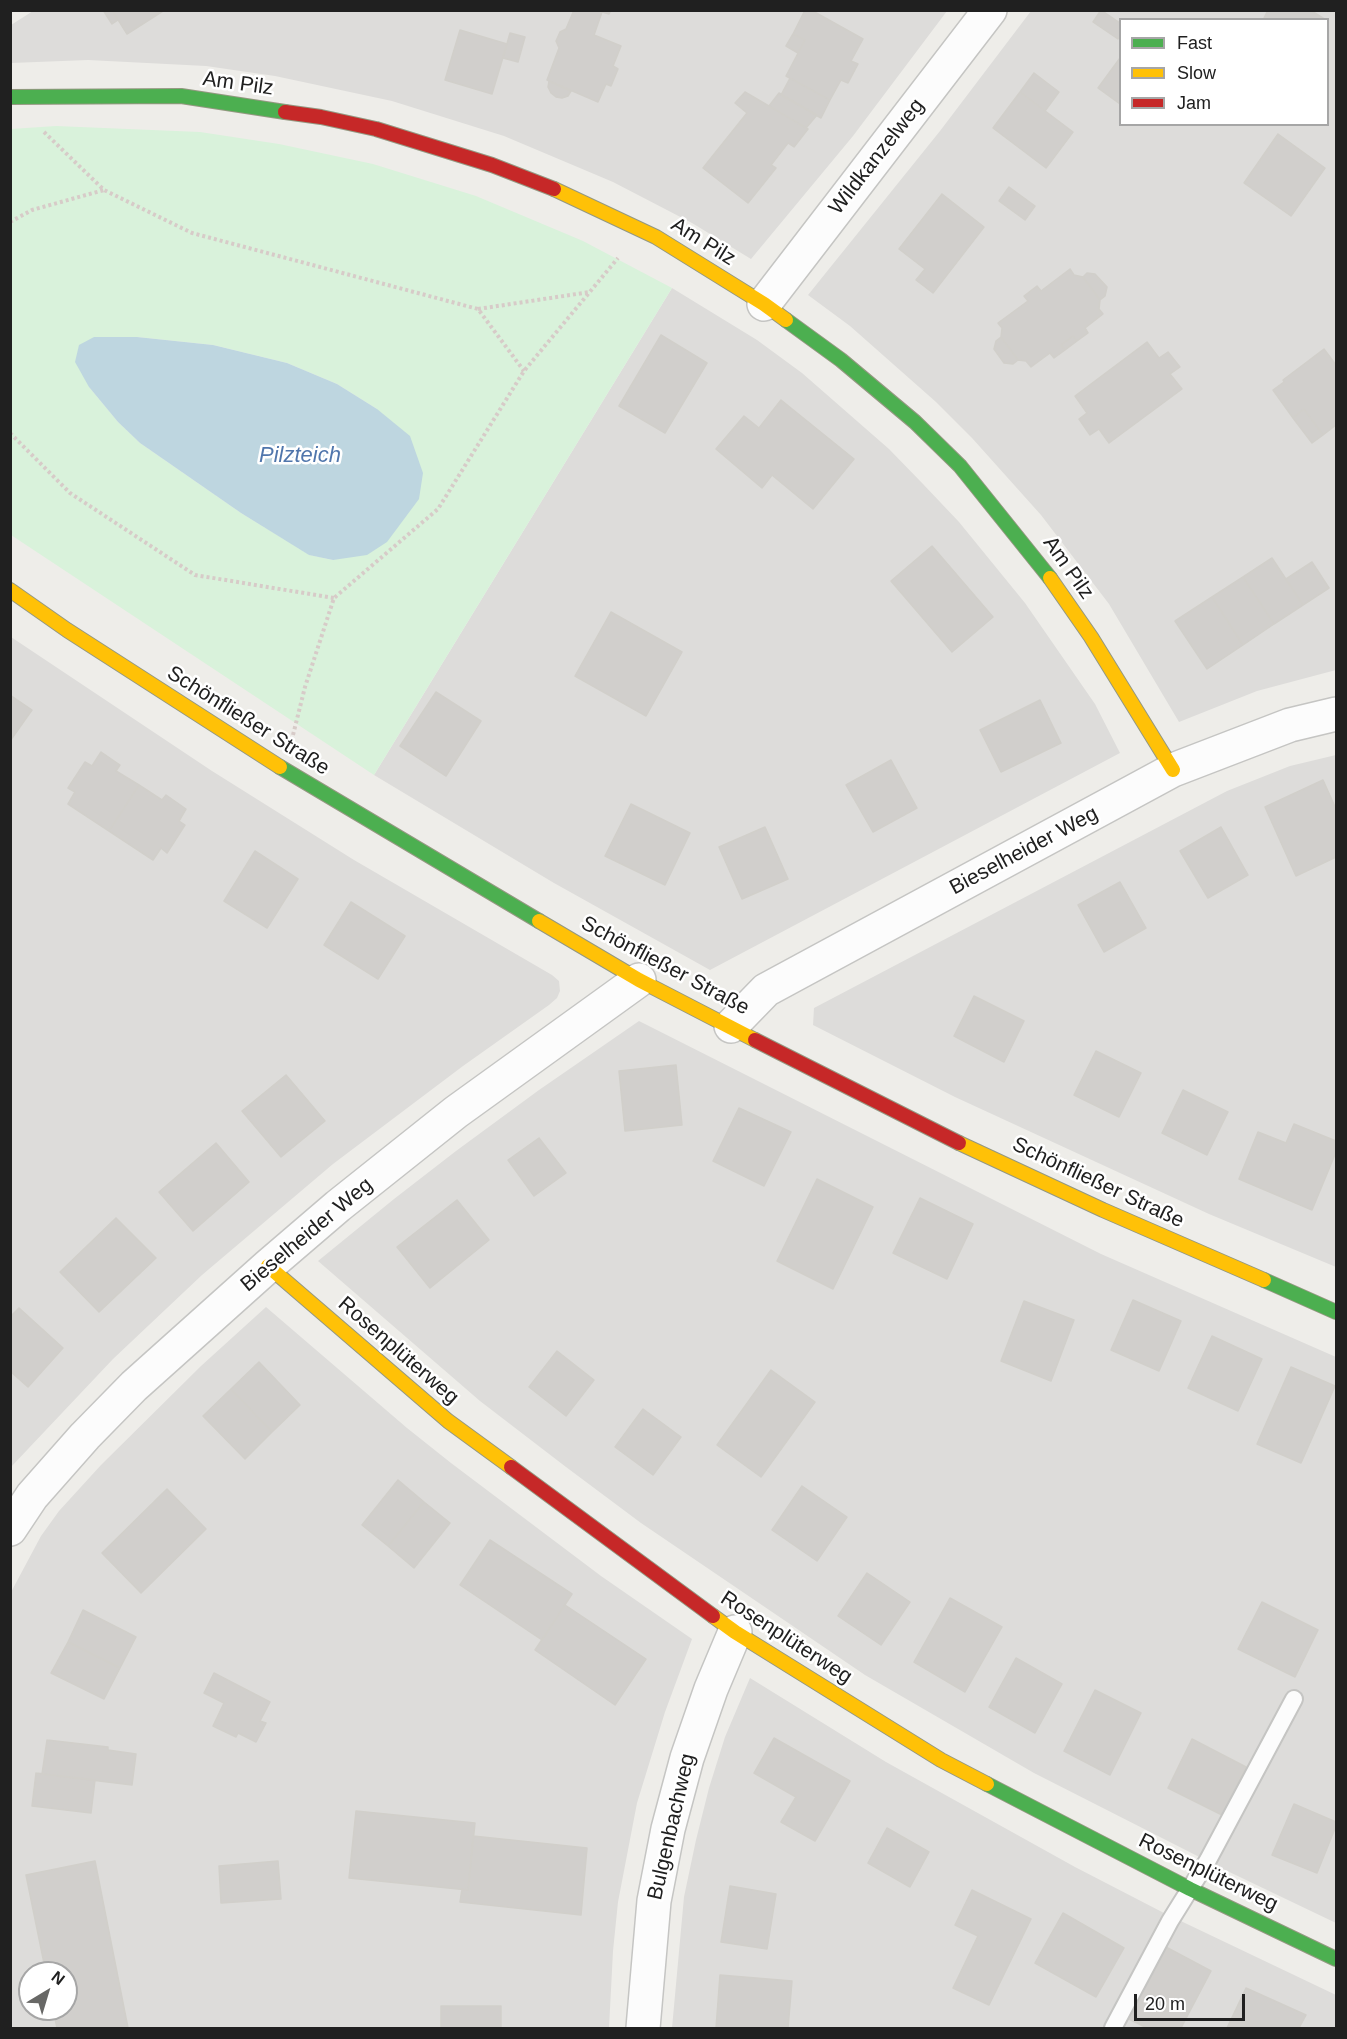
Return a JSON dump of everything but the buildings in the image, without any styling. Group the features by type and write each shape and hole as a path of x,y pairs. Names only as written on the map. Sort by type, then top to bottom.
{"street":[{"name":"Wildkanzelweg","path":"764,304 990,10"},
{"name":"Am Pilz","path":"10,97 181,96 321,117 376,129 492,165 546,186 640,229 764,304 841,360 915,422 960,466 1047,573 1096,646 1173,770"},
{"name":"Schönfließer Straße","path":"10,590 67,630 284,770 639,980 921,1125 1103,1210 1336,1312"},
{"name":"Bieselheider Weg","path":"731,1026 766,990 1173,770 1290,725 1336,714"},
{"name":"Bieselheider Weg","path":"10,1529 32,1496 85,1436 134,1386 268,1266 338,1206 456,1112 639,980"},
{"name":"Rosenplüterweg","path":"268,1266 448,1421 735,1632 941,1760 1190,1889 1336,1959"},
{"name":"Bulgenbachweg","path":"643,2028 654,1901 668,1829 687,1758 711,1689 735,1632"}],"lane":[{"path":"1113,2028 1170,1921 1209,1860 1294,1699"}],"path":[{"path":"36,124 104,190 192,233 478,309 591,292"},
{"path":"10,222 32,210 104,190"},
{"path":"284,770 305,687 334,598 438,509 524,371 591,292 640,229"},
{"path":"478,309 524,371"},
{"path":"10,433 70,493 195,575 334,598"}],"shaded area":[{"path":"33,11 947,11 853,136 751,259 692,223 613,182 504,136 392,101 275,76 206,66 88,60 11,63 11,25"},
{"path":"1031,11 1336,11 1336,670 1257,691 1179,722 1109,604 1041,515 972,438 936,402 850,326 808,295 940,131"},
{"path":"672,288 757,340 802,373 889,449 923,484 959,522 1025,603 1095,704 1120,753 710,970 554,883 374,775"},
{"path":"11,637 212,771 354,860 552,975 559,981 560,991 557,998 549,1005 463,1066 333,1164 202,1275 113,1359 11,1467"},
{"path":"1336,755 1336,1267 1209,1214 955,1097 813,1025 814,1008 1227,791 1290,766"},
{"path":"639,1021 1101,1254 1336,1357 1336,1923 1221,1868 1034,1773 865,1675 641,1523 566,1467 480,1401 318,1261 456,1151"},
{"path":"266,1307 451,1463 601,1576 692,1639 665,1712 637,1803 618,1902 609,2028 11,2028 10,1594 41,1536 59,1511 101,1465 201,1366"},
{"path":"750,1678 886,1762 1075,1867 1164,1913 1336,1995 1336,2028 672,2028 684,1897 696,1840 725,1737"}],"green space":[{"path":"56,126 200,132 279,144 373,164 476,196 583,241 672,288 374,775 11,535 11,129","holes":["94,337 137,337 213,345 287,363 337,384 377,409 333,560 310,555 241,513 140,443 118,422 89,387"]}],"water":[{"name":"Pilzteich","path":"94,337 137,337 213,345 287,363 337,384 377,409 410,436 423,473 419,499 387,542 367,555 333,560 309,555 241,513 140,443 118,422 89,387 75,362 79,345"}],"traffic: fast":[{"path":"10,97 181,96 285,112"},
{"path":"786,320 841,360 915,422 960,466 1050,578"},
{"path":"280,767 539,921"},
{"path":"1264,1280 1336,1312"},
{"path":"987,1784 1190,1889 1336,1959"}],"traffic: slow":[{"path":"554,189 656,237 786,320"},
{"path":"1050,578 1091,637 1173,770"},
{"path":"10,590 67,630 280,767"},
{"path":"539,921 639,980 755,1040"},
{"path":"959,1143 1103,1210 1264,1280"},
{"path":"268,1266 448,1421 511,1467"},
{"path":"713,1616 941,1760 987,1784"}],"traffic: jam":[{"path":"285,112 376,129 492,165 554,189"},
{"path":"755,1040 959,1143"},
{"path":"511,1467 713,1616"}]}
